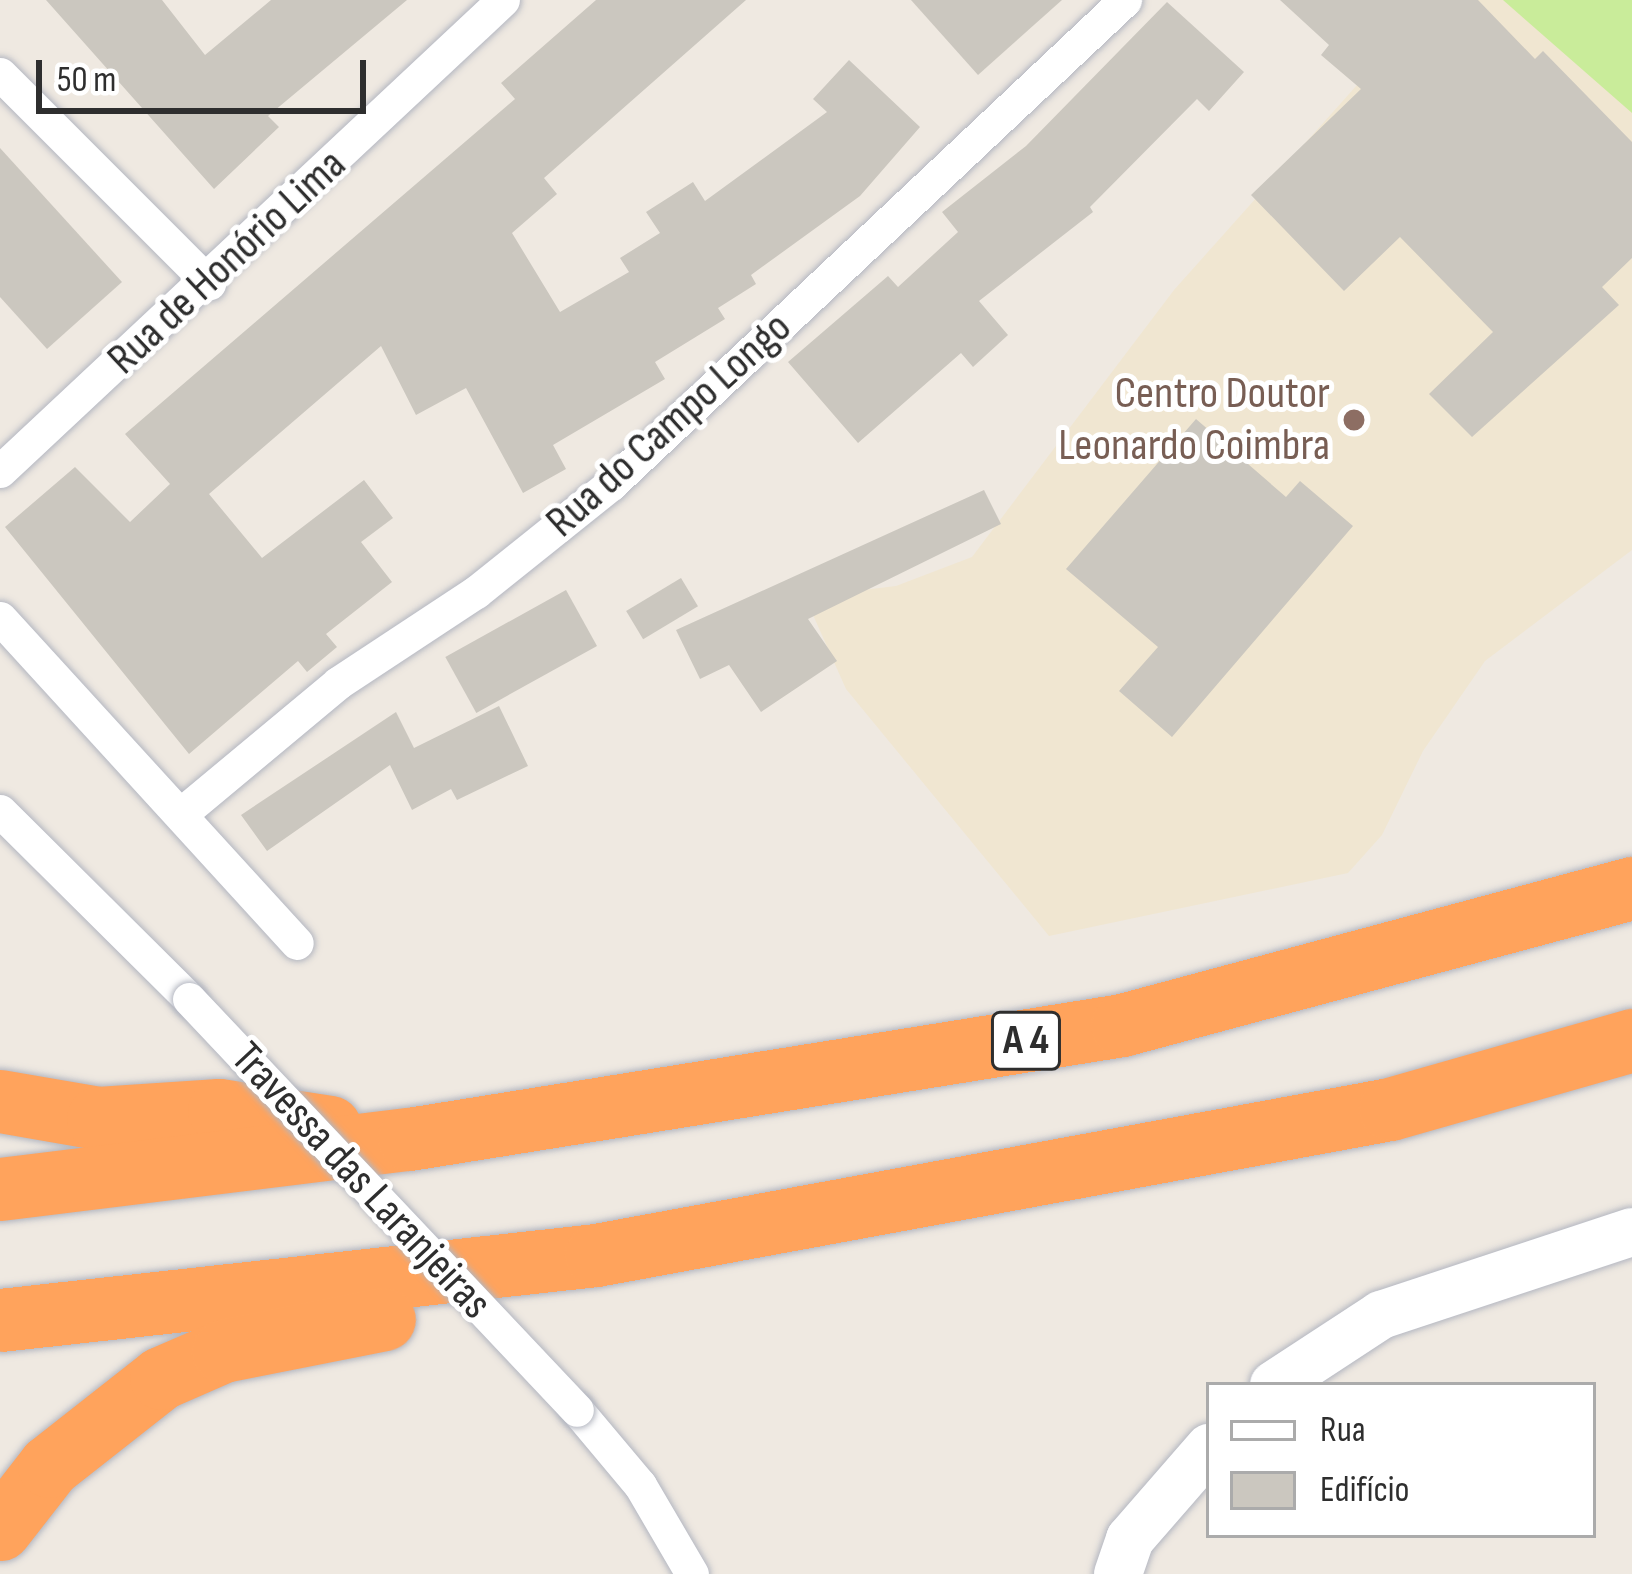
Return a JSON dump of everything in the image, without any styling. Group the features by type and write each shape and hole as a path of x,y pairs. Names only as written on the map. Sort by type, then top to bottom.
{"highway":[{"name":"A 4","path":"0,1189 409,1139 1122,1025 1632,888"},
{"path":"0,1320 596,1255 1390,1109 1632,1040"},
{"path":"0,1101 98,1118 219,1110 409,1139"},
{"path":"0,1529 49,1466 161,1378 306,1329 442,1311 596,1255"}],"street":[{"name":"Rua de Honório Lima","path":"0,470 208,283 503,0"},
{"name":"Rua do Campo Longo","path":"182,812 338,683 476,592 610,484 1125,0"},
{"path":"0,74 208,283"},
{"path":"0,618 297,943"},
{"name":"Travessa das Laranjeiras","path":"0,811 189,999 577,1410 640,1486 692,1574"},
{"path":"1279,1382 1381,1315 1632,1232"},
{"path":"1118,1574 1130,1539 1206,1451"}],"shaded area":[{"name":"Centro Doutor Leonardo Coimbra","path":"1433,0 1632,0 1632,550 1485,661 1423,751 1382,835 1348,873 1049,936 846,689 805,597 896,586 972,557 1174,290"}],"green space":[{"path":"1503,0 1632,0 1632,113"}],"building":[{"path":"46,0 162,0 205,55 271,0 407,0 268,116 279,127 214,189"},
{"path":"596,0 746,0 544,178 557,194 512,233 560,312 629,272 620,258 660,233 646,212 693,182 705,201 827,112 813,99 849,60 920,127 860,196 751,275 756,284 718,308 725,319 655,362 665,379 553,445 566,469 523,493 466,388 416,415 381,346 209,494 262,558 364,480 393,518 361,542 392,582 326,634 337,647 307,672 298,661 189,754 5,527 75,467 130,522 170,484 125,434 515,99 501,83"},
{"path":"911,0 1062,0 978,75"},
{"path":"1280,0 1478,0 1535,59 1543,51 1632,142 1632,258 1602,287 1619,305 1472,437 1429,394 1493,332 1400,237 1344,291 1251,195 1361,89 1321,55 1329,45"},
{"path":"1167,2 1244,72 1209,111 1197,99 1090,207 1093,212 979,301 1008,335 973,367 961,353 858,443 788,362 888,276 898,287 958,232 942,212 1026,146"},
{"path":"0,148 122,282 47,349 0,297"},
{"path":"1196,419 1286,497 1300,481 1353,526 1172,737 1119,691 1158,647 1066,569"},
{"path":"984,490 1001,524 808,619 837,661 761,712 729,665 700,679 676,630"},
{"path":"681,578 698,606 643,639 626,611"},
{"path":"566,590 597,646 476,713 445,657"},
{"path":"499,706 528,766 457,800 451,789 412,810 390,765 267,851 241,815 396,712 414,748"}],"place":[{"name":"Centro Doutor Leonardo Coimbra","path":"1354,420"}]}
